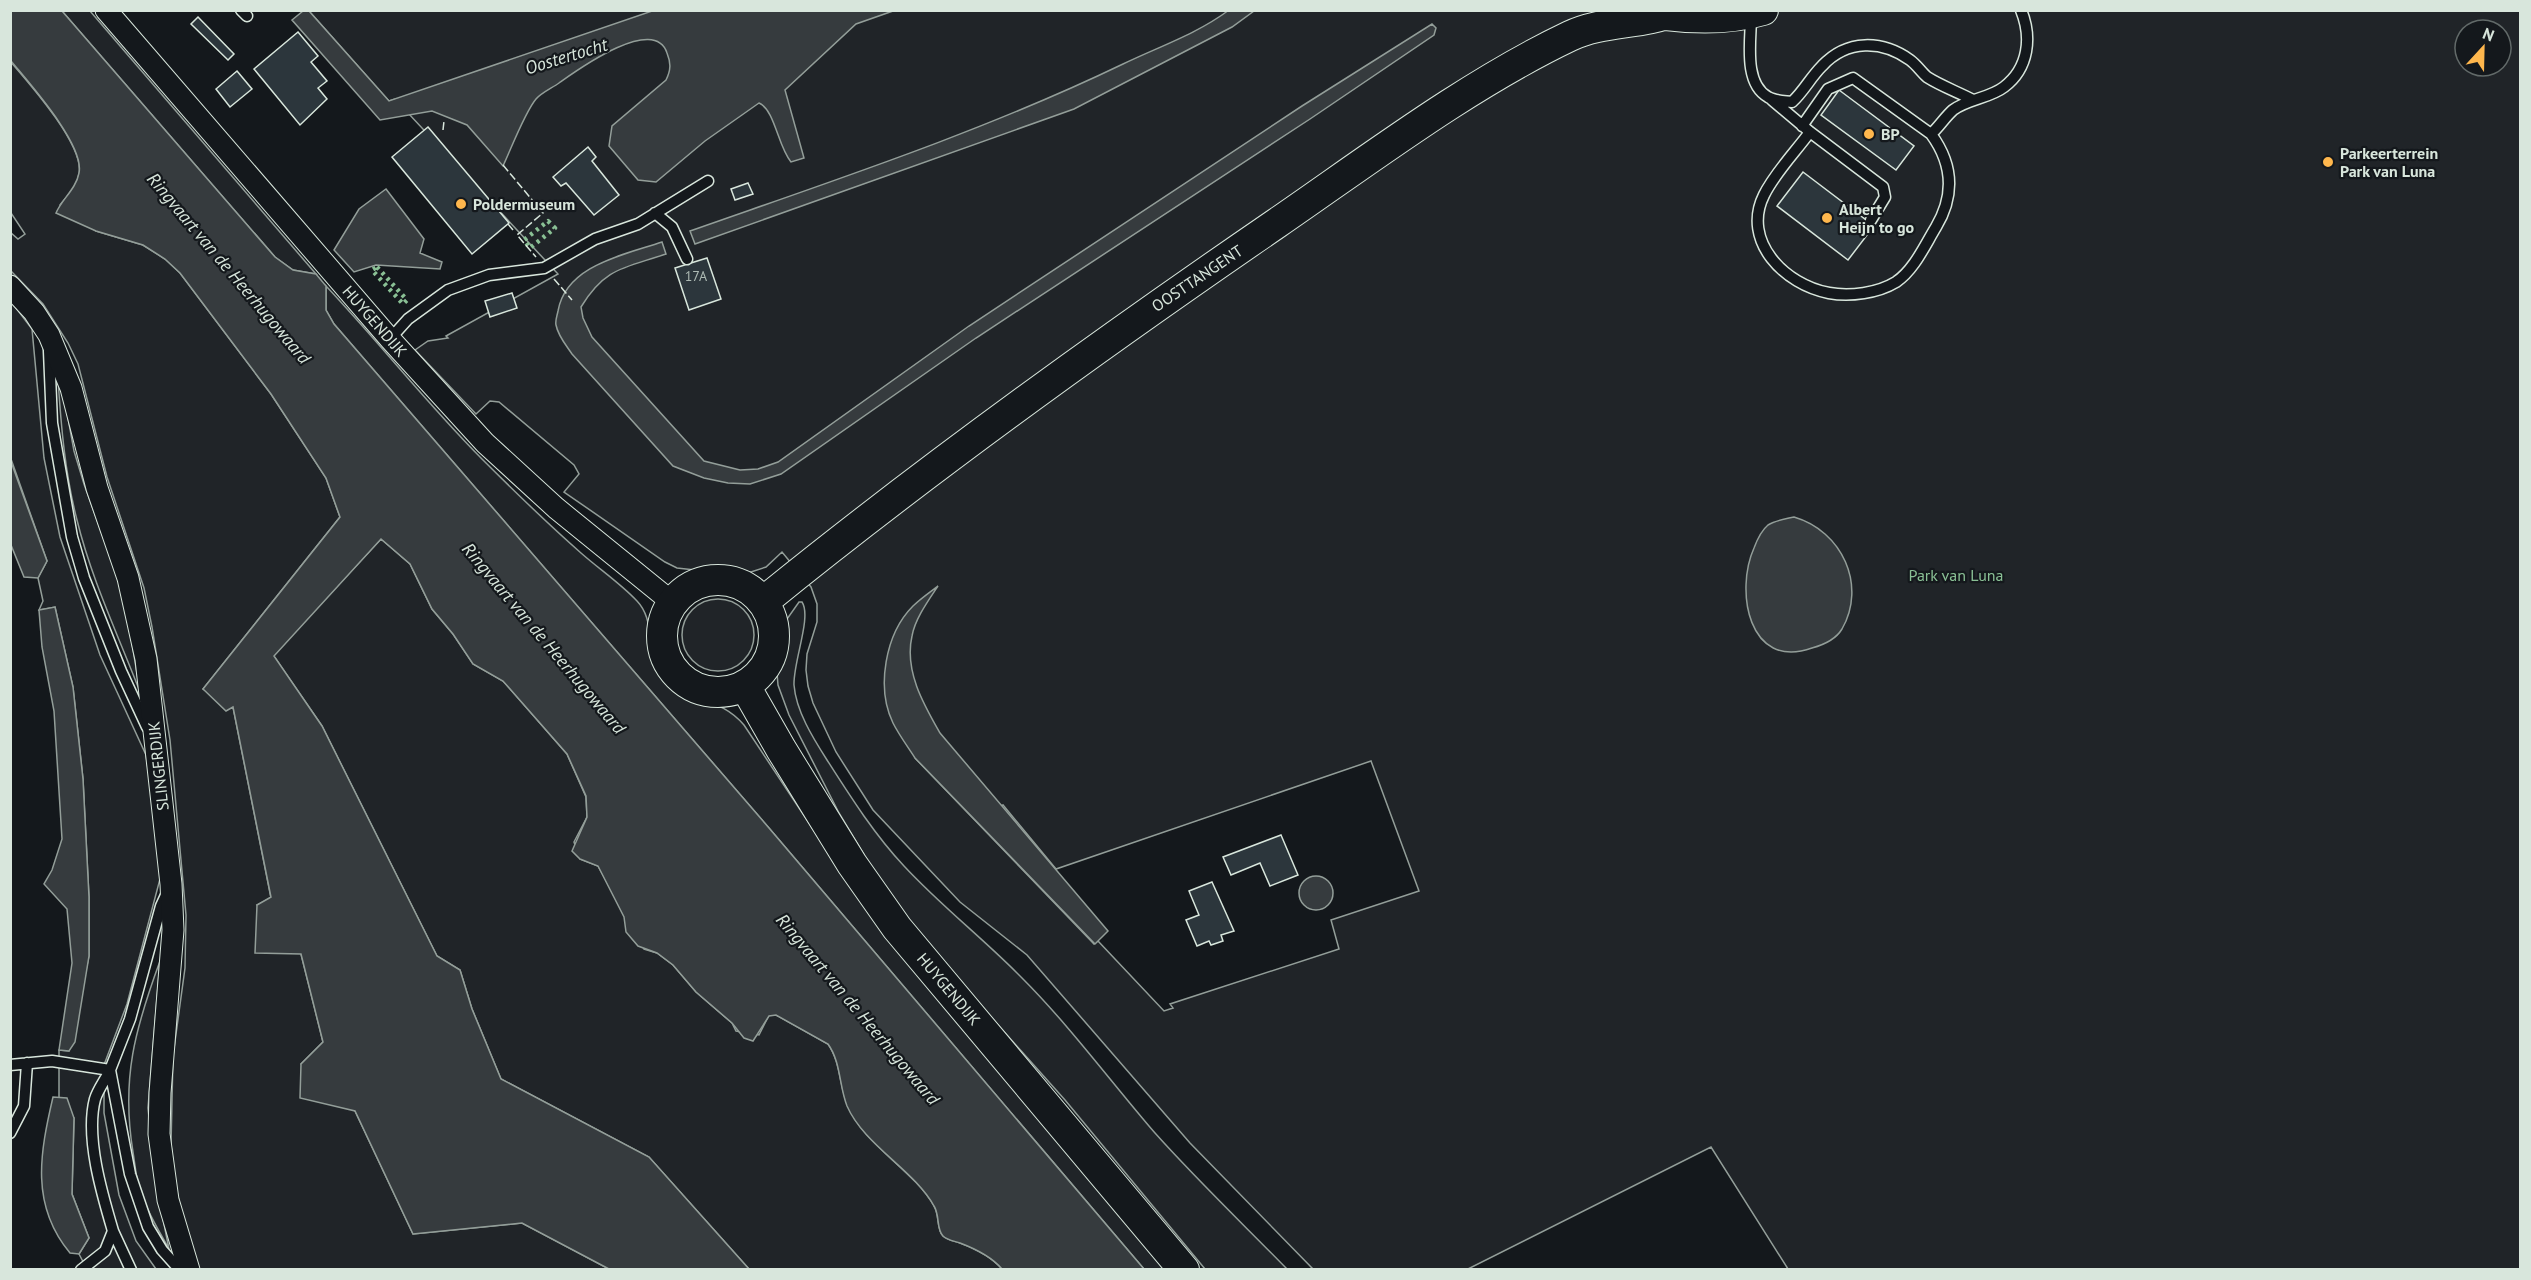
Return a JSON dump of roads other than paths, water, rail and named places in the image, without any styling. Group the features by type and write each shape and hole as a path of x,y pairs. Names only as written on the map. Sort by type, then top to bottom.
{"main road":[{"name":"OOSTTANGENT","path":"763,602 1113,336 1408,133 1520,62 1573,35 1601,26 1671,13 1695,18 1757,12"},
{"path":"710,581 739,584 763,602 771,616 774,632 773,648 768,663 758,676 745,686 729,692 712,692 689,684 671,667 664,651 662,634 665,618 673,603 689,588 710,581"},
{"name":"HUYGENDIJK","path":"745,686 852,864 897,928 1184,1269"}],"street":[{"name":"HUYGENDIJK","path":"106,10 390,339 485,443 556,508 673,603"},
{"name":"SLINGERDIJK","path":"10,286 34,312 49,335 72,388 97,488 128,578 146,659 171,884 172,950 160,1094 159,1134 168,1200 189,1269"}],"lane":[{"path":"1931,134 1954,110 2004,87 2021,69 2028,43 2027,24 2022,10"},
{"path":"1757,12 1751,72 1759,91 1883,187 1885,197 1871,220"},
{"path":"1770,99 1792,102 1803,92 1822,65 1856,45 1868,44 1887,47 1911,61 1927,76 1973,100"},
{"path":"1853,78 1931,134 1948,165 1946,210 1916,261 1897,281 1871,292 1830,293 1798,281 1774,264 1761,240 1757,219 1764,195 1806,129 1828,89 1853,78"},
{"path":"390,339 408,319 448,290 489,275 544,267 595,239 639,224 708,181"},
{"path":"656,213 672,227 687,260"},
{"path":"49,335 52,423 72,537 84,578 120,671 156,746"},
{"path":"131,1269 113,1231 103,1198 92,1134 96,1098 130,1019 161,906 171,884"},
{"path":"10,1065 52,1061 110,1070"},
{"path":"10,1133 24,1106 27,1063"},
{"path":"110,1070 130,1174 144,1217 162,1250 180,1269"},
{"path":"81,1269 105,1251 113,1231"}],"water":[{"path":"1229,10 1254,11 1232,27 1074,109 695,244 690,231 909,154 1017,111 1177,40"},
{"name":"Ringvaart van de Heerhugowaard","path":"10,11 62,11 275,257 293,270 316,274 326,286 326,310 334,324 769,828 1144,1269 1002,1269 983,1253 945,1237 939,1230 936,1210 925,1193 855,1120 844,1098 838,1066 828,1044 776,1015 769,1016 753,1041 744,1038 732,1023 696,992 673,965 657,953 638,946 626,932 624,917 598,866 580,859 572,851 587,817 586,796 567,754 503,681 473,664 453,634 432,609 410,564 381,539 274,656 322,726 437,956 460,970 472,1009 501,1079 649,1157 749,1269 609,1269 522,1223 413,1234 355,1111 300,1098 301,1064 323,1042 301,954 255,953 257,905 271,897 233,707 226,711 203,689 340,517 326,478 271,394 180,273 165,259 143,245 96,231 56,213 77,179 79,161 65,131 11,61"},
{"name":"Oostertocht","path":"303,11 309,11 389,101 652,11 893,11 856,24 785,90 804,158 791,162 769,113 759,103 705,141 656,182 638,180 609,146 612,126 666,80 670,70 669,60 667,53 659,43 647,40 632,42 614,49 541,95 527,113 503,166 467,125 432,111 380,120 292,20"},
{"path":"1432,24 1436,28 1434,35 976,338 781,474 750,484 728,483 704,478 673,466 572,354 557,329 556,318 563,295 584,272 615,257 662,242 666,254 627,266 608,276 599,284 581,307 583,318 592,337 704,461 740,470 758,469 778,462 969,326 1302,106"},
{"path":"386,189 424,239 420,253 442,262 440,269 376,265 354,272 334,250 359,209"},
{"path":"10,459 47,561 38,578 24,577 11,545"},
{"path":"1794,517 1811,524 1837,547 1850,578 1852,595 1849,612 1842,629 1836,636 1816,647 1790,652 1773,648 1761,638 1752,622 1747,604 1746,585 1748,565 1762,532 1771,523"},
{"path":"938,586 919,617 910,649 913,675 922,699 940,733 1108,931 1095,944 915,758 893,723 885,694 884,678 890,646 903,618 916,603"},
{"path":"55,607 73,687 83,779 89,897 89,956 75,1042 69,1051 59,1050 72,963 67,909 44,884 52,870 62,839 54,711 42,647 39,610"},
{"path":"1316,876 1328,881 1333,893 1328,905 1316,910 1304,905 1299,893 1304,881"},
{"path":"53,1097 67,1098 74,1118 72,1194 89,1238 79,1254 70,1253 57,1235 44,1197 42,1158"}],"place":[{"name":"BP","path":"1869,134"},
{"name":"Parkeerterrein Park van Luna","path":"2328,162"},
{"name":"Poldermuseum","path":"461,204"},
{"name":"Albert Heijn to go","path":"1827,218"}],"park label":[{"name":"Park van Luna","path":"1956,575"}]}
